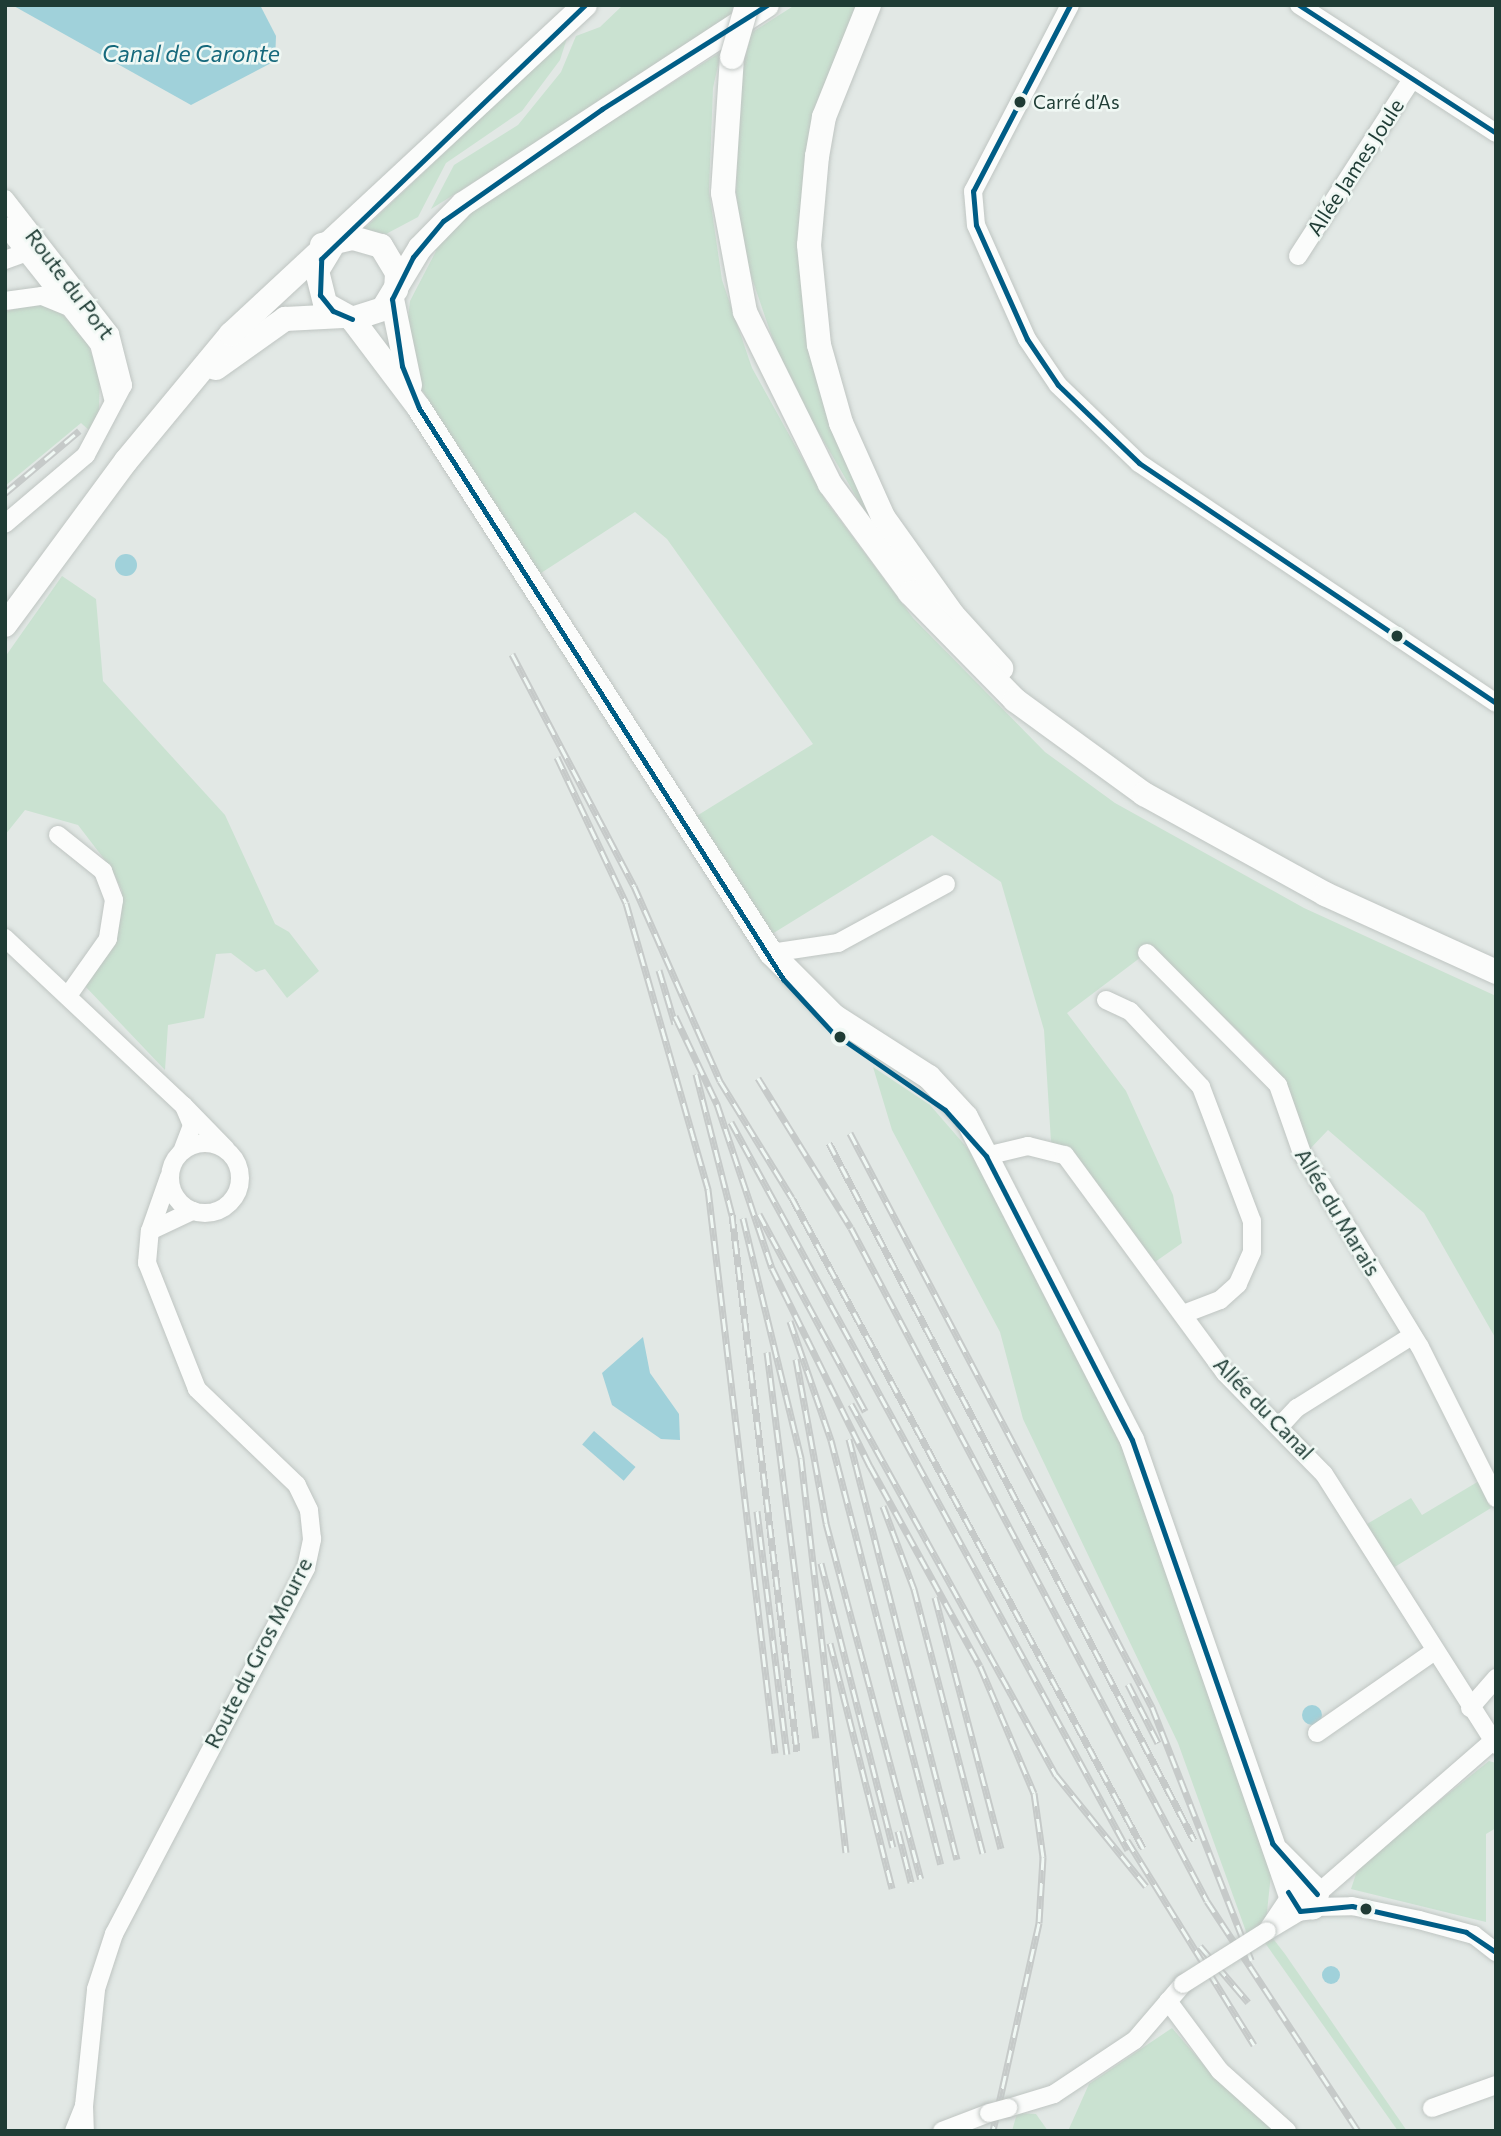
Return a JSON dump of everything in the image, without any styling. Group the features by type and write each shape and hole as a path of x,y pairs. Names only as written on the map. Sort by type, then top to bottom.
{"street":[{"path":"5,625 168,409 330,242 586,5"},
{"path":"747,5 732,57 723,136 729,243 745,312 784,400 831,484 910,593 968,657 1069,740 1231,846 1496,972"},
{"path":"168,409 271,325 299,316 369,317 394,294 420,248 463,204 767,5"},
{"path":"869,5 824,117 812,196 810,270 826,380 860,470 905,551 953,614 1069,740"},
{"path":"1070,5 973,191 976,225 1027,340 1085,414 1160,479 1496,703"},
{"path":"1299,5 1496,133"},
{"name":"Allée James Joule","path":"1298,256 1412,79"},
{"name":"Route du Port","path":"5,199 35,254 106,359 112,415"},
{"name":"Route du Port","path":"5,226 35,254 117,349 123,385 112,415 86,455 5,524"},
{"path":"330,242 381,246 394,266 394,294 402,366 419,408"},
{"path":"330,242 321,259 317,284 325,304 347,317 419,408 771,953 840,1021 946,1091 986,1156 1132,1440 1272,1843 1303,1898"},
{"path":"5,260 35,254"},
{"path":"11,299 35,254"},
{"path":"11,299 42,296 71,308"},
{"path":"58,835 103,871 114,900 108,939 69,994"},
{"path":"771,953 838,943 946,884"},
{"path":"5,937 69,994 184,1106 226,1149 239,1167 233,1199 214,1212 192,1211 150,1231"},
{"name":"Allée du Marais","path":"1147,953 1278,1085 1303,1153 1412,1336 1496,1498"},
{"path":"1106,1000 1130,1011 1201,1087 1252,1221 1252,1252 1238,1284 1220,1300 1184,1314"},
{"name":"Route du Gros Mourre","path":"85,2131 84,2106 96,1989 114,1934 306,1568 312,1539 309,1510 297,1485 197,1389 147,1263 150,1231 169,1177 192,1125 184,1106"},
{"path":"183,1149 204,1142 226,1149"},
{"name":"Allée du Canal","path":"986,1156 1028,1146 1065,1155 1225,1373 1280,1426 1324,1474 1433,1652 1494,1743"},
{"path":"169,1177 175,1197 192,1211"},
{"path":"1280,1426 1412,1336"},
{"path":"1317,1733 1433,1652"},
{"path":"1470,1708 1496,1678"},
{"path":"942,2131 989,2112 1054,2094 1112,2055 1147,2030 1183,1984 1267,1931 1303,1898 1494,1743"},
{"path":"1303,1898 1352,1906 1466,1932 1494,1945"},
{"path":"1168,2001 1220,2071 1287,2131"},
{"path":"1432,2108 1496,2085"},
{"name":"Route du Gros Mourre","path":"74,2131 84,2106"}],"green space":[{"path":"623,5 734,5 729,22 431,209 454,165 518,125 561,72 576,36 600,27"},
{"path":"795,5 860,5 802,276 871,522 785,375 744,255 736,193 741,77 751,33"},
{"path":"568,35 560,60 522,111 446,163 418,217 386,234 363,230"},
{"path":"721,52 713,88 709,191 722,280 752,368 826,501 913,618 1045,752 1115,803 1304,908 1496,996 1496,1339 1424,1213 1328,1130 1308,1151 1290,1097 1270,1062 1153,948 1067,1013 1126,1091 1173,1195 1182,1243 1155,1262 1096,1184 1051,1142 1044,1030 1001,882 932,835 772,934 695,817 813,744 667,539 635,512 538,575 421,388 407,328 410,301 436,251 430,247 464,214"},
{"path":"35,303 56,308 85,337 100,376 99,410 90,431 81,423 5,486 5,312"},
{"path":"62,576 96,599 103,681 225,815 275,924 289,932 319,971 287,998 265,969 256,972 231,953 216,954 204,1018 168,1025 165,1070 84,985 121,917 122,891 111,868 78,825 25,810 5,835 5,657"},
{"path":"873,1067 930,1105 982,1165 1121,1434 1271,1874 1266,1921 1248,1937 1178,1743 1023,1419 1000,1332 892,1130"},
{"path":"1479,1481 1491,1508 1393,1568 1367,1524 1411,1498 1422,1515"},
{"path":"1489,1761 1496,1763 1496,1828 1486,1834 1486,1922 1351,1889 1359,1865"},
{"path":"1271,1936 1407,2131 1398,2131 1263,1940"},
{"path":"1172,2028 1211,2073 1279,2131 1068,2131 1089,2084"},
{"path":"1017,2113 1036,2114 1048,2131 1012,2131"}],"water":[{"name":"Canal de Caronte","path":"12,5 260,5 276,36 275,61 191,105"},
{"path":"126,554 134,557 137,565 134,573 126,576 118,573 115,565 118,557"},
{"path":"643,1337 650,1373 679,1414 680,1440 661,1439 612,1405 602,1373"},
{"path":"594,1431 636,1467 624,1481 582,1445"},
{"path":"1312,1705 1319,1708 1322,1715 1319,1722 1312,1725 1305,1722 1302,1715 1305,1708"},
{"path":"1327,1966 1335,1966 1340,1975 1338,1982 1327,1984 1322,1979 1322,1971"}],"railway":[{"path":"5,493 79,431"},
{"path":"512,654 634,886 720,1081 792,1198 1143,1848"},
{"path":"557,757 626,903 708,1189 775,1753"},
{"path":"659,970 675,1024"},
{"path":"675,1016 717,1104 772,1268 870,1466 980,1666 1034,1793 1043,1857 1039,1923 993,2131"},
{"path":"696,1074 732,1215 797,1751"},
{"path":"758,1078 851,1228 1207,1901 1358,2131"},
{"path":"731,1122 1128,1850"},
{"path":"850,1133 1152,1707 1251,1960"},
{"path":"829,1143 1194,1840"},
{"path":"759,1214 865,1411"},
{"path":"743,1218 801,1458 846,1852"},
{"path":"790,1321 831,1440 941,1864"},
{"path":"767,1352 816,1738"},
{"path":"796,1359 826,1523 921,1879"},
{"path":"851,1404 1056,1775 1146,1886"},
{"path":"849,1439 957,1859"},
{"path":"883,1506 914,1589 983,1853"},
{"path":"757,1511 787,1754"},
{"path":"821,1563 893,1847"},
{"path":"935,1597 1001,1848"},
{"path":"830,1643 892,1888"},
{"path":"1128,1684 1158,1743"},
{"path":"898,1831 911,1882"},
{"path":"1127,1840 1254,2045"},
{"path":"1200,1946 1248,2002"}],"transit line":[{"path":"352,319 333,311 320,295 321,259 585,5"},
{"path":"767,5 602,109 443,221 413,257 392,299 402,366 419,408 783,979 832,1032 945,1110 986,1156 1132,1440 1272,1843 1317,1894"},
{"path":"1070,5 973,191 976,225 1027,339 1058,385 1139,463 1496,703"},
{"path":"1299,5 1496,133"},
{"path":"1288,1892 1300,1911 1352,1906 1466,1932 1496,1952"}],"place":[{"name":"Carré d’As","path":"1020,102"}]}
